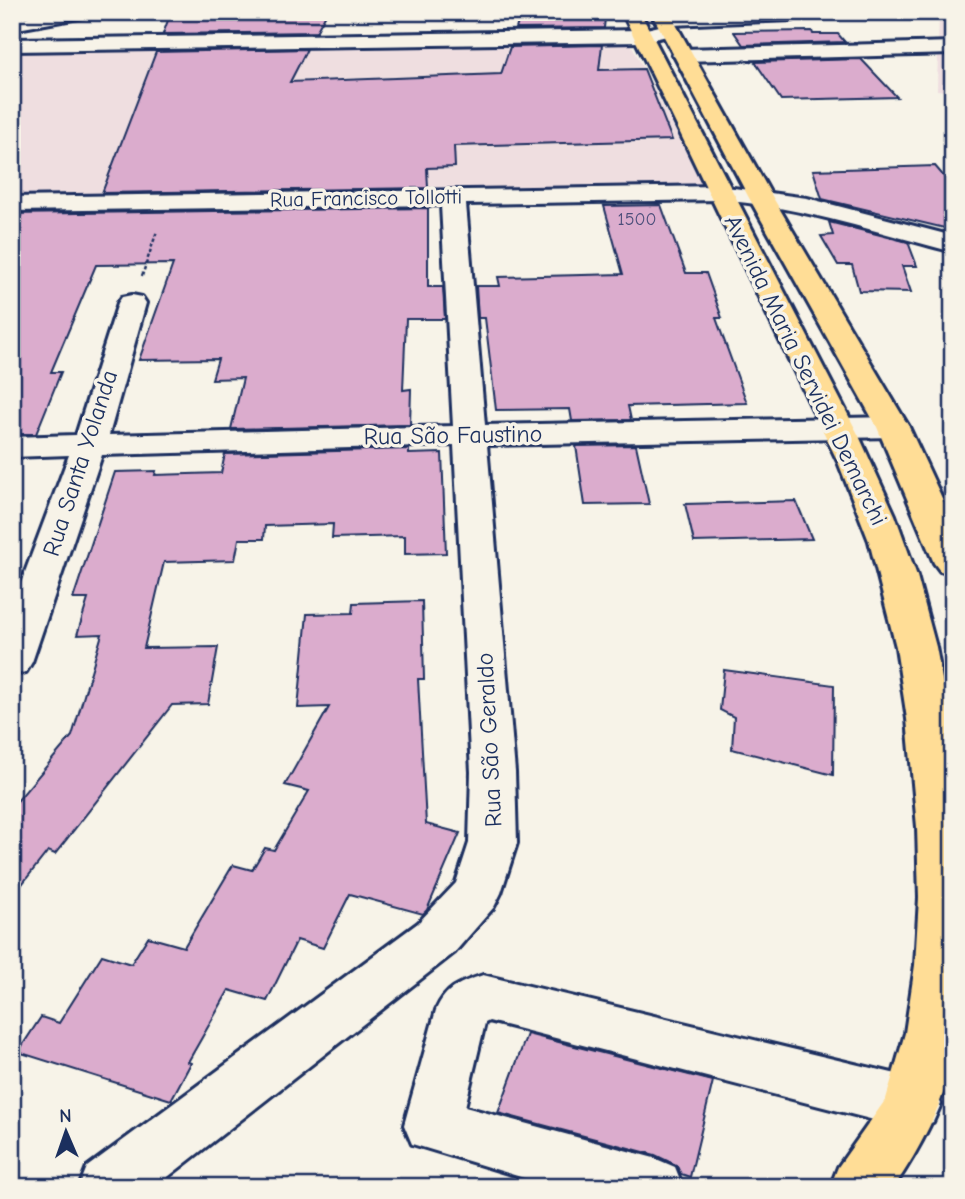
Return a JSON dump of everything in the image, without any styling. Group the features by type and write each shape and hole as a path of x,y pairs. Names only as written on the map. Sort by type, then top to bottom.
{"main road":[{"name":"Avenida Maria Servidei Demarchi","path":"631,12 838,427 887,541 904,596 923,682 935,760 945,923 942,979 913,1104 859,1187"},
{"name":"Avenida Maria Servidei Demarchi","path":"664,21 760,196 893,427 953,563"}],"street":[{"path":"12,25 84,12"},
{"path":"12,45 230,41 337,28 642,36 664,21 793,15"},
{"path":"682,55 951,51"},
{"path":"12,63 104,62"},
{"path":"12,191 579,180"},
{"name":"Rua Francisco Tollotti","path":"12,204 719,193 760,196 953,244"},
{"name":"Rua São Geraldo","path":"108,1187 436,937 477,893 494,843 493,784 453,196"},
{"name":"Rua Santa Yolanda","path":"12,662 89,445 132,303"},
{"name":"Rua São Faustino","path":"12,447 893,427"},
{"path":"654,1187 432,1125 462,1010 483,997 913,1104"}],"path":[{"path":"132,303 168,201"}],"shaded area":[{"path":"939,12 953,12 953,92 937,90"},
{"path":"629,40 705,188 12,196 12,51"}],"building":[{"path":"171,12 327,12 316,32 163,34"},
{"path":"520,15 605,18 604,28 516,29"},
{"path":"812,31 813,34 838,34 845,42 743,45 734,32"},
{"path":"602,45 599,70 644,69 672,140 454,146 455,167 427,168 428,188 102,193 156,52 307,49 290,82 501,74 510,47"},
{"path":"861,59 897,97 781,100 755,62"},
{"path":"935,166 953,187 953,230 822,199 813,170"},
{"path":"661,205 686,273 706,273 722,318 716,318 747,403 628,406 631,420 572,421 570,409 496,410 485,318 478,318 476,286 500,286 498,277 623,274 604,206"},
{"path":"428,208 428,287 443,287 445,319 406,319 403,390 411,389 410,425 231,429 243,378 212,379 218,359 139,360 173,264 96,265 51,372 61,372 36,434 12,434 12,214"},
{"path":"829,222 908,242 917,266 902,266 911,292 859,291 852,265 838,265 821,236 833,235"},
{"path":"636,445 649,504 585,505 576,446"},
{"path":"409,449 409,454 442,453 446,553 405,554 405,536 332,538 333,524 265,526 264,539 239,539 235,560 164,562 144,648 218,647 208,704 172,705 55,854 48,851 12,897 12,807 72,736 102,634 77,635 88,599 73,599 115,472 156,471 155,475 221,473 225,454"},
{"path":"796,501 812,539 694,542 685,504"},
{"path":"422,601 424,679 418,679 426,824 460,833 427,910 423,914 350,894 323,948 297,940 267,1001 229,990 188,1062 191,1063 171,1100 18,1052 41,1017 59,1023 102,955 131,964 148,937 184,947 233,865 252,870 265,848 274,850 309,791 285,785 329,707 298,708 307,614 353,613 354,603"},
{"path":"724,670 834,685 833,775 732,749 734,717 720,710"},
{"path":"527,1034 713,1081 690,1177 681,1174 676,1165 655,1155 498,1113"}]}
